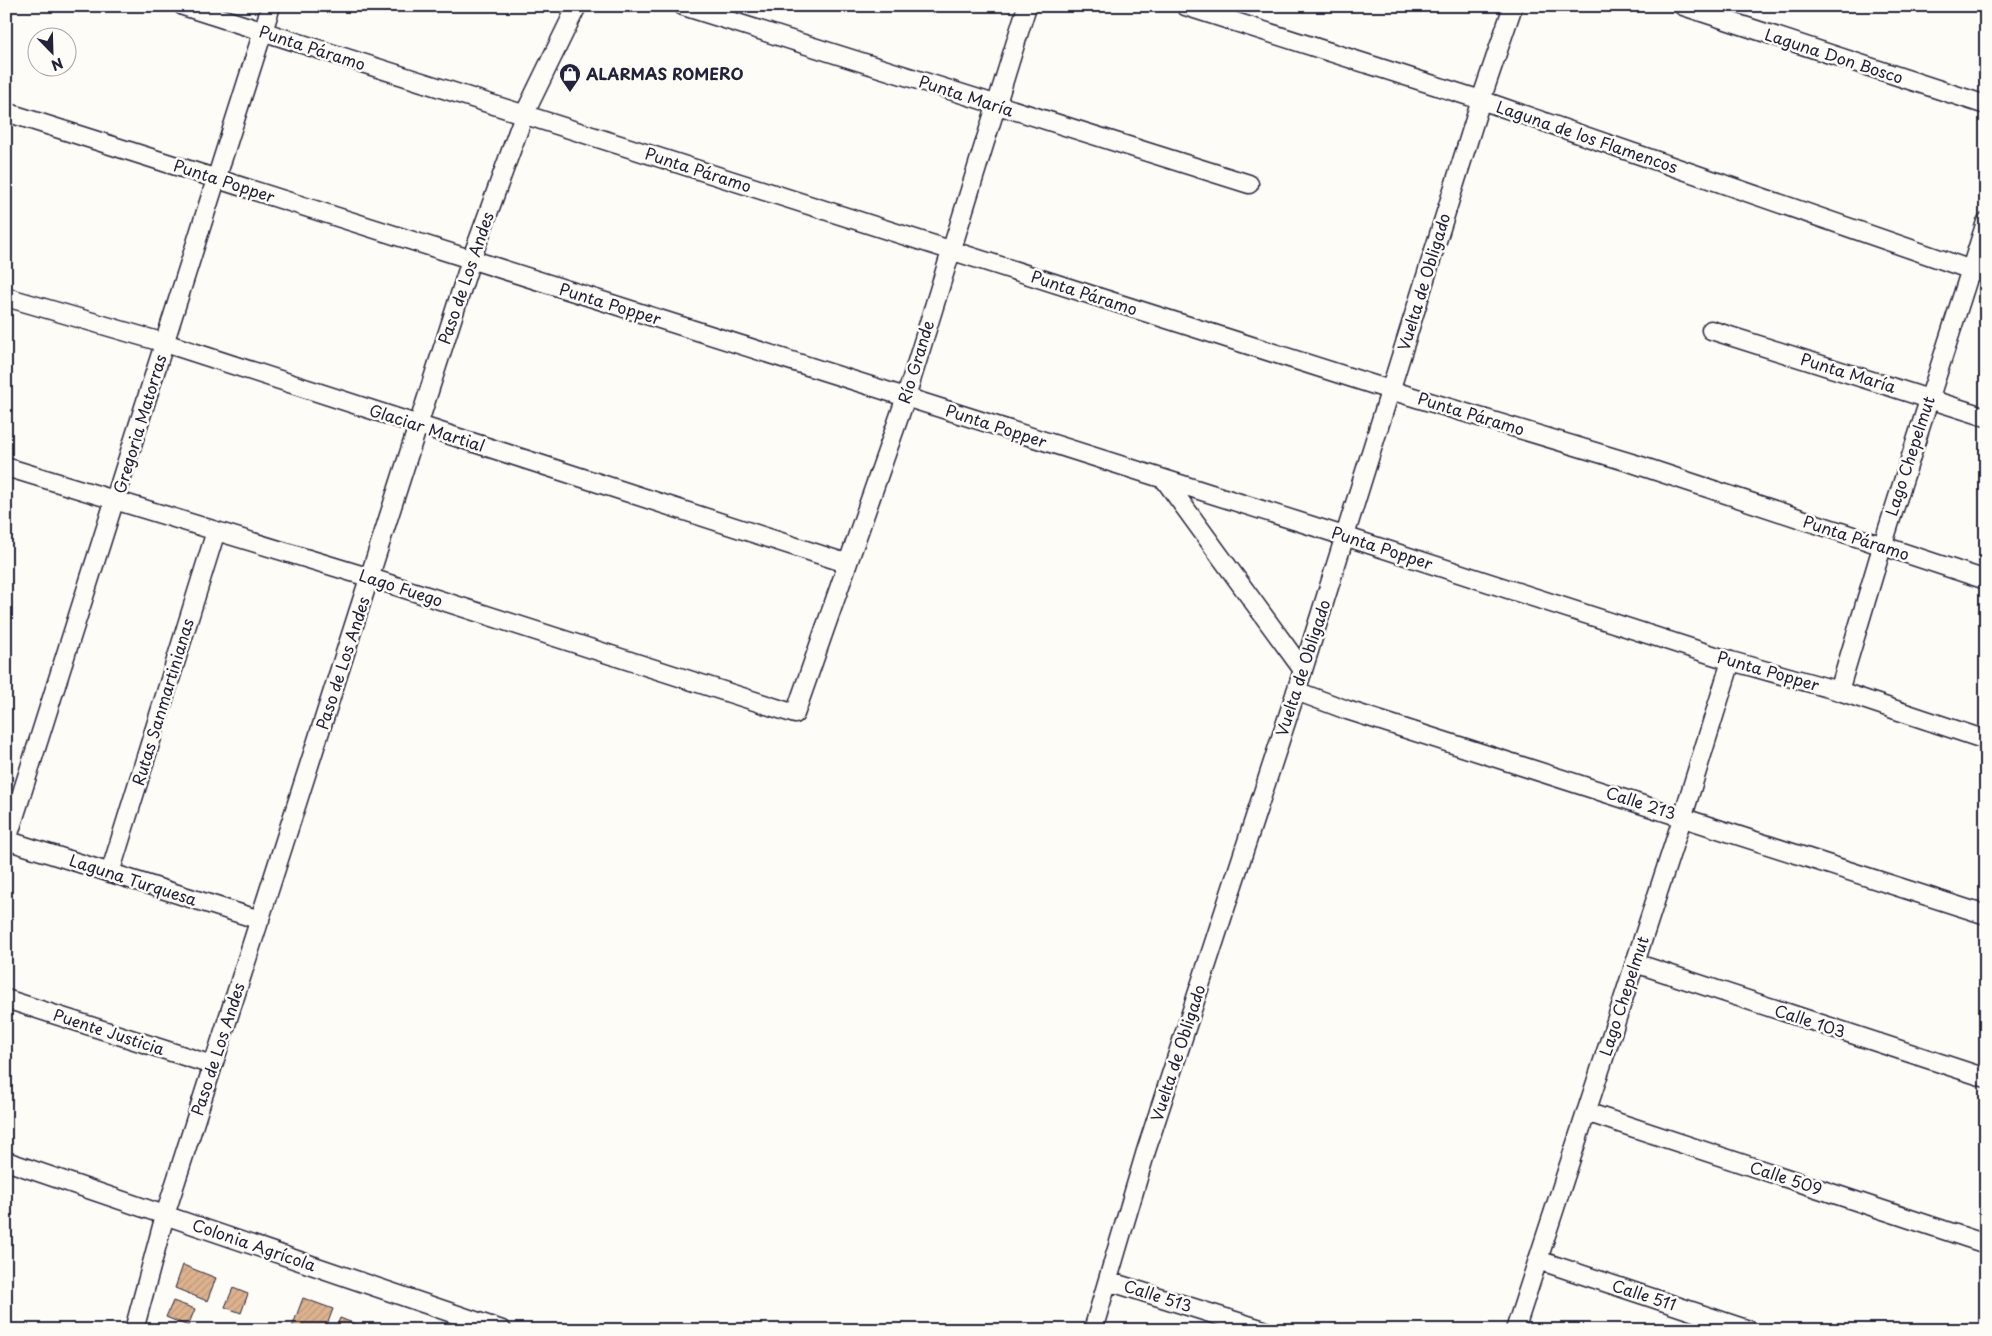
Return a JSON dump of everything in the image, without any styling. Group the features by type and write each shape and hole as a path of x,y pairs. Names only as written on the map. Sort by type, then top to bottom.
{"street":[{"name":"Punta Páramo","path":"182,6 1390,390 1636,464 1986,580"},
{"name":"Gregoria Matorras","path":"7,840 271,6"},
{"name":"Paso de Los Andes","path":"134,1330 165,1215 212,1065 471,260 524,115 577,6"},
{"name":"Punta María","path":"684,6 1249,184"},
{"name":"Río Grande","path":"795,714 846,563 906,397 1026,6"},
{"name":"Laguna de los Flamencos","path":"1185,6 1481,100 1977,272"},
{"name":"Vuelta de Obligado","path":"1093,1330 1146,1151 1303,670 1481,100 1513,6"},
{"name":"Laguna Don Bosco","path":"1683,6 1986,105"},
{"name":"Punta Popper","path":"6,112 1344,536 1731,662 1839,691 1986,740"},
{"name":"Lago Chepelmut","path":"1839,691 1929,398 1977,272 1986,222"},
{"name":"Glaciar Martial","path":"6,297 165,343 846,563"},
{"name":"Punta María","path":"1710,330 1986,417"},
{"name":"Lago Fuego","path":"6,467 370,578 795,714"},
{"path":"1164,479 1303,670"},
{"name":"Rutas Sanmartinianas","path":"110,873 216,531"},
{"name":"Lago Chepelmut","path":"1515,1330 1683,816 1731,662"},
{"name":"Calle 213","path":"1296,691 1347,710 1683,816 1986,915"},
{"name":"Laguna Turquesa","path":"7,840 260,920"},
{"name":"Calle 103","path":"1635,963 1986,1078"},
{"name":"Puente Justicia","path":"6,999 212,1065"},
{"name":"Calle 509","path":"1586,1112 1986,1244"},
{"name":"Colonia Agrícola","path":"6,1161 502,1330"},
{"name":"Calle 511","path":"1538,1260 1749,1330"},
{"name":"Calle 513","path":"1108,1281 1264,1330"}],"building":[{"path":"183,1265 216,1278 207,1301 175,1288"},
{"path":"233,1288 248,1294 241,1313 225,1307"},
{"path":"303,1298 333,1309 325,1330 312,1330 306,1327 305,1330 291,1330"},
{"path":"173,1301 195,1309 188,1326 166,1317"},
{"path":"340,1318 371,1330 335,1330"}],"place":[{"name":"ALARMAS ROMERO","path":"570,93"}]}
